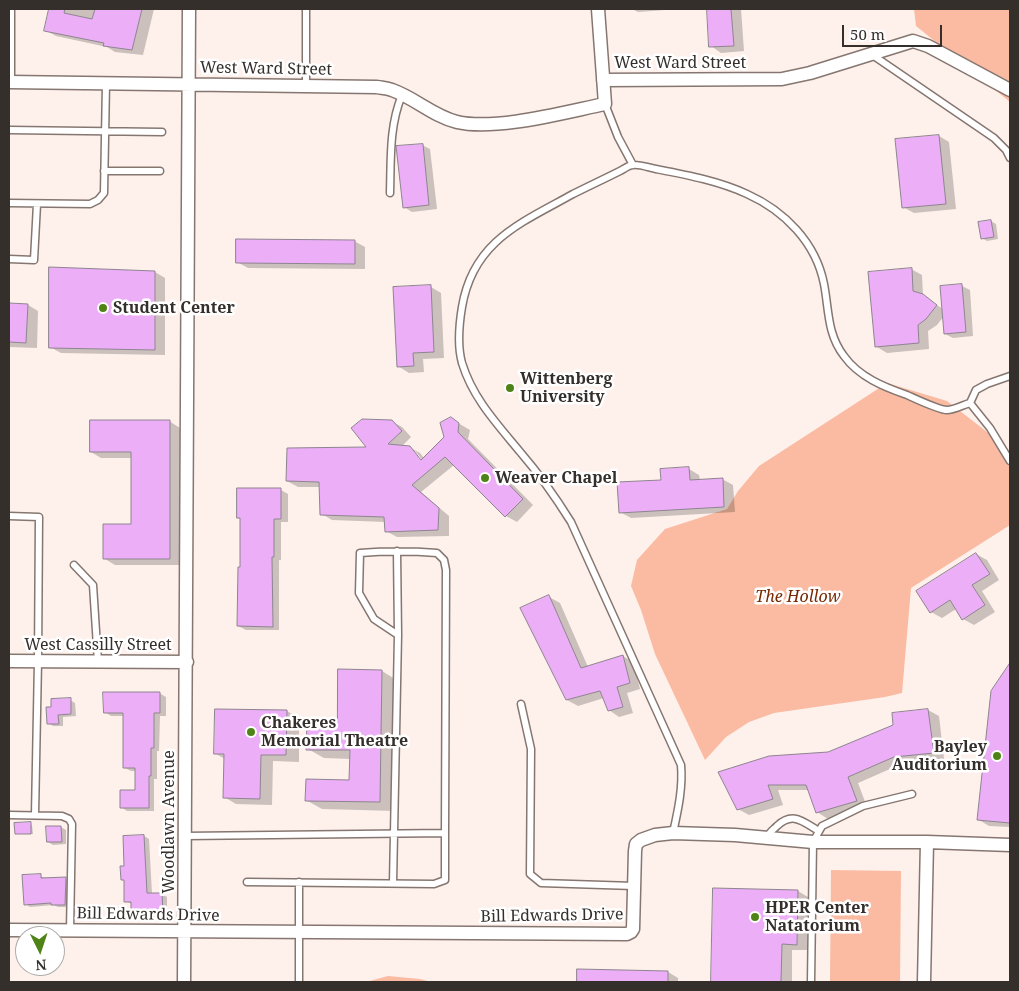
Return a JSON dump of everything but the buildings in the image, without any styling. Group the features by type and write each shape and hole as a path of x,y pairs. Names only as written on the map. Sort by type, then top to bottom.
{"street":[{"path":"188,84 189,9"},
{"path":"598,9 603,80"},
{"name":"West Ward Street","path":"10,82 377,87 392,90 438,115 456,122 493,124 530,119 605,104 603,80 782,79 810,73 913,41 928,46 1010,90"},
{"name":"Woodlawn Avenue","path":"184,982 187,662 188,84"},
{"name":"West Cassilly Street","path":"9,661 187,662"},
{"name":"Bill Edwards Drive","path":"9,930 628,934 633,928 636,844 655,835 673,833 767,838 816,837 1010,845"},
{"path":"924,982 926,842"}],"lane":[{"path":"10,82 11,9"},
{"path":"306,9 306,85"},
{"path":"870,54 994,138 1006,150 1010,158"},
{"path":"9,203 90,204 98,200 104,192 106,83"},
{"path":"390,193 393,125 396,109 402,95"},
{"path":"605,104 618,137 633,165"},
{"path":"9,130 162,132"},
{"path":"673,833 680,800 681,765 571,522 555,496 494,422 476,396 467,378 461,359 459,340 463,297 473,274 489,247 502,235 523,222 633,165 719,183 746,193 768,205 785,217 800,233 812,250 820,267 824,283 828,323 834,340 852,366 866,377 885,387 947,410 970,403 976,390 1010,376"},
{"path":"104,171 160,171"},
{"path":"9,259 34,260 36,204"},
{"path":"970,403 990,428 1010,460"},
{"path":"9,516 39,517 35,815"},
{"path":"393,883 398,635 397,551"},
{"path":"247,882 434,884 445,880 446,570 444,560 437,553 397,551 360,553 359,593 374,619 398,635"},
{"path":"74,565 93,585 98,662"},
{"path":"520,704 531,749 530,874 541,883 634,886"},
{"path":"811,982 816,837 822,826 864,806 912,794"},
{"path":"9,815 62,816 69,819 72,824 70,930"},
{"path":"767,838 769,832 782,821 790,818 800,820 816,837"},
{"path":"185,836 445,833"},
{"path":"299,882 299,982"}],"green space":[{"path":"914,9 1010,9 1010,102 916,26"},
{"name":"The Hollow","path":"887,383 947,401 991,435 1010,461 1010,525 911,588 902,693 774,713 749,722 726,737 705,760 655,654 631,586 637,560 665,529 727,509 738,491 759,466"},
{"path":"831,870 901,871 900,982 830,982"},
{"path":"388,976 420,979 431,982 366,982"}],"place":[{"name":"Student Center","path":"103,308"},
{"name":"Wittenberg University","path":"510,388"},
{"name":"Weaver Chapel","path":"485,478"},
{"name":"Chakeres Memorial Theatre","path":"251,732"},
{"name":"Bayley Auditorium","path":"997,756"},
{"name":"HPER Center Natatorium","path":"755,917"}]}
